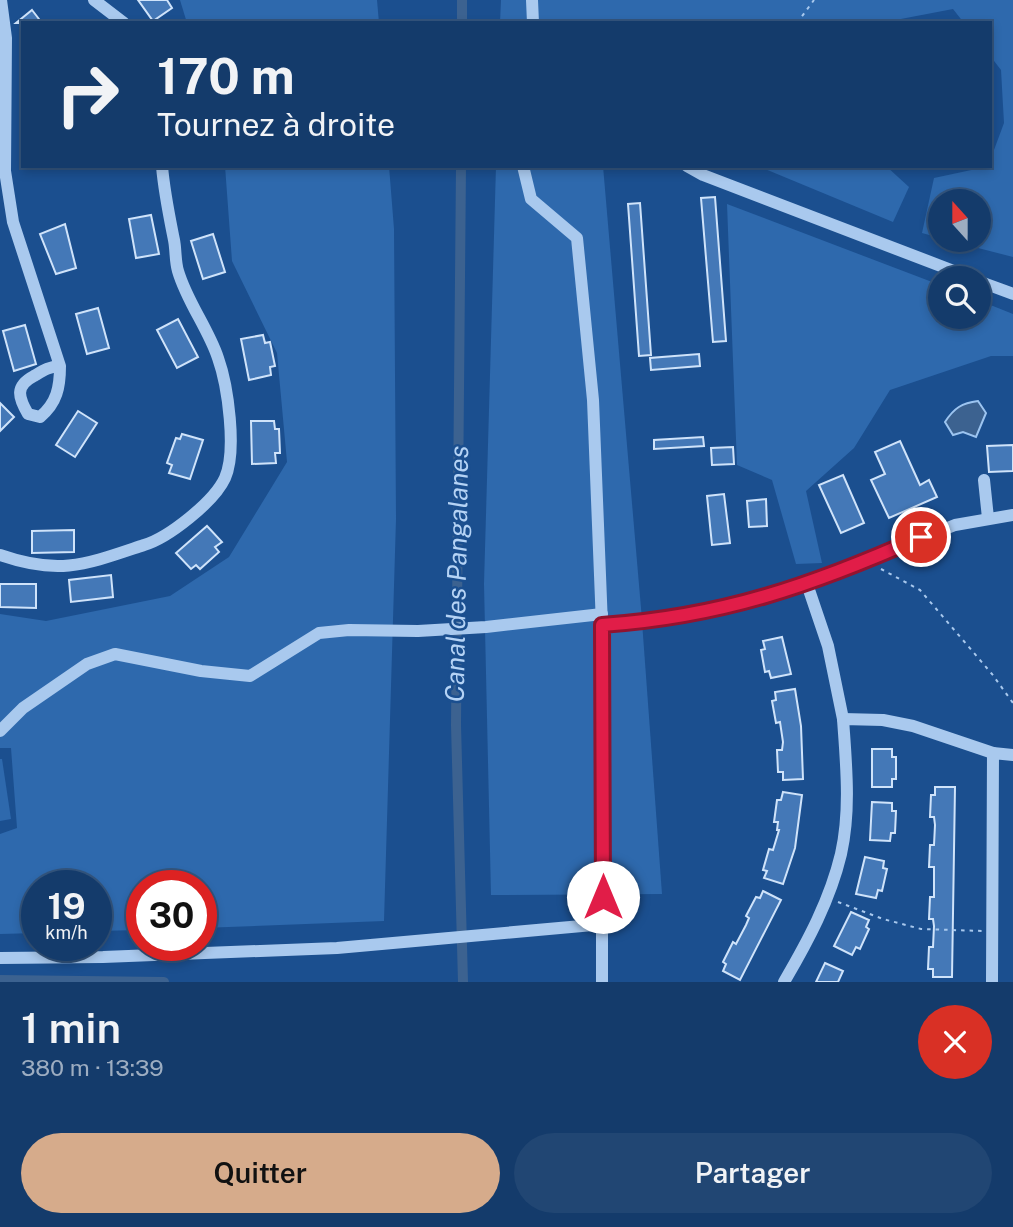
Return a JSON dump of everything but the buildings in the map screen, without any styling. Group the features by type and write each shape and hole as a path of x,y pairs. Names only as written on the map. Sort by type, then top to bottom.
{"street":[{"path":"1,0 6,38 5,171 13,222 60,366"},
{"path":"94,0 121,21"},
{"path":"532,0 533,21"},
{"path":"0,555 42,567 68,567 96,561 156,541 186,521 208,500 225,478 231,442 225,387 218,358 177,269 162,168"},
{"path":"523,168 531,199 577,238 593,400 602,620 603,982"},
{"path":"691,168 941,266"},
{"path":"991,286 1013,294"},
{"path":"984,480 988,518"},
{"path":"0,731 23,708 88,664 115,654 201,671 250,676 319,634 349,630 418,631 602,620 653,622 707,612 807,584 932,533 956,525 1013,515"},
{"path":"784,982 818,921 827,898 842,853 846,814 843,719 828,646 807,584"},
{"path":"843,719 883,720 913,726 993,753 1013,755"},
{"path":"992,982 993,753"},
{"path":"0,958 172,955 337,948 604,924"}],"path":[{"path":"798,21 814,0"},
{"path":"864,562 920,590 992,674 1013,703"},
{"path":"827,898 883,919 921,929 993,931"}],"shaded area":[{"path":"180,0 377,0 379,21 186,21"},
{"path":"501,0 1013,0 1013,257 991,251 991,189 932,189 934,178 992,168 992,155 1004,123 1001,70 992,58 992,21 962,21 953,9 890,21 500,21"},
{"path":"225,168 389,168 394,229 396,519 384,921 217,927 217,870 126,870 126,930 112,931 112,870 21,870 21,933 0,934 0,834 17,828 11,748 0,748 0,614 46,621 170,596 229,557 287,462 277,353 232,261"},
{"path":"496,168 603,168 641,608 662,894 491,895 484,584"},
{"path":"763,168 888,168 909,187 893,222"},
{"path":"727,204 928,280 928,329 991,329 991,305 1013,314 1013,356 991,356 890,390 854,448 806,491 822,563 796,564 772,480 737,465"},
{"path":"928,206 928,235 922,233"},
{"path":"978,401 986,413 976,437 963,432 953,435 945,422 948,417 959,407"},
{"path":"0,759 11,819 0,821"}],"waterway":[{"name":"Canal des Pangalanes","path":"462,0 462,21"},
{"name":"Canal des Pangalanes","path":"461,168 456,725 463,982"},
{"path":"0,980 164,982"}],"route":[{"path":"603,897 602,625 653,622 754,601 849,568 921,537"}]}
